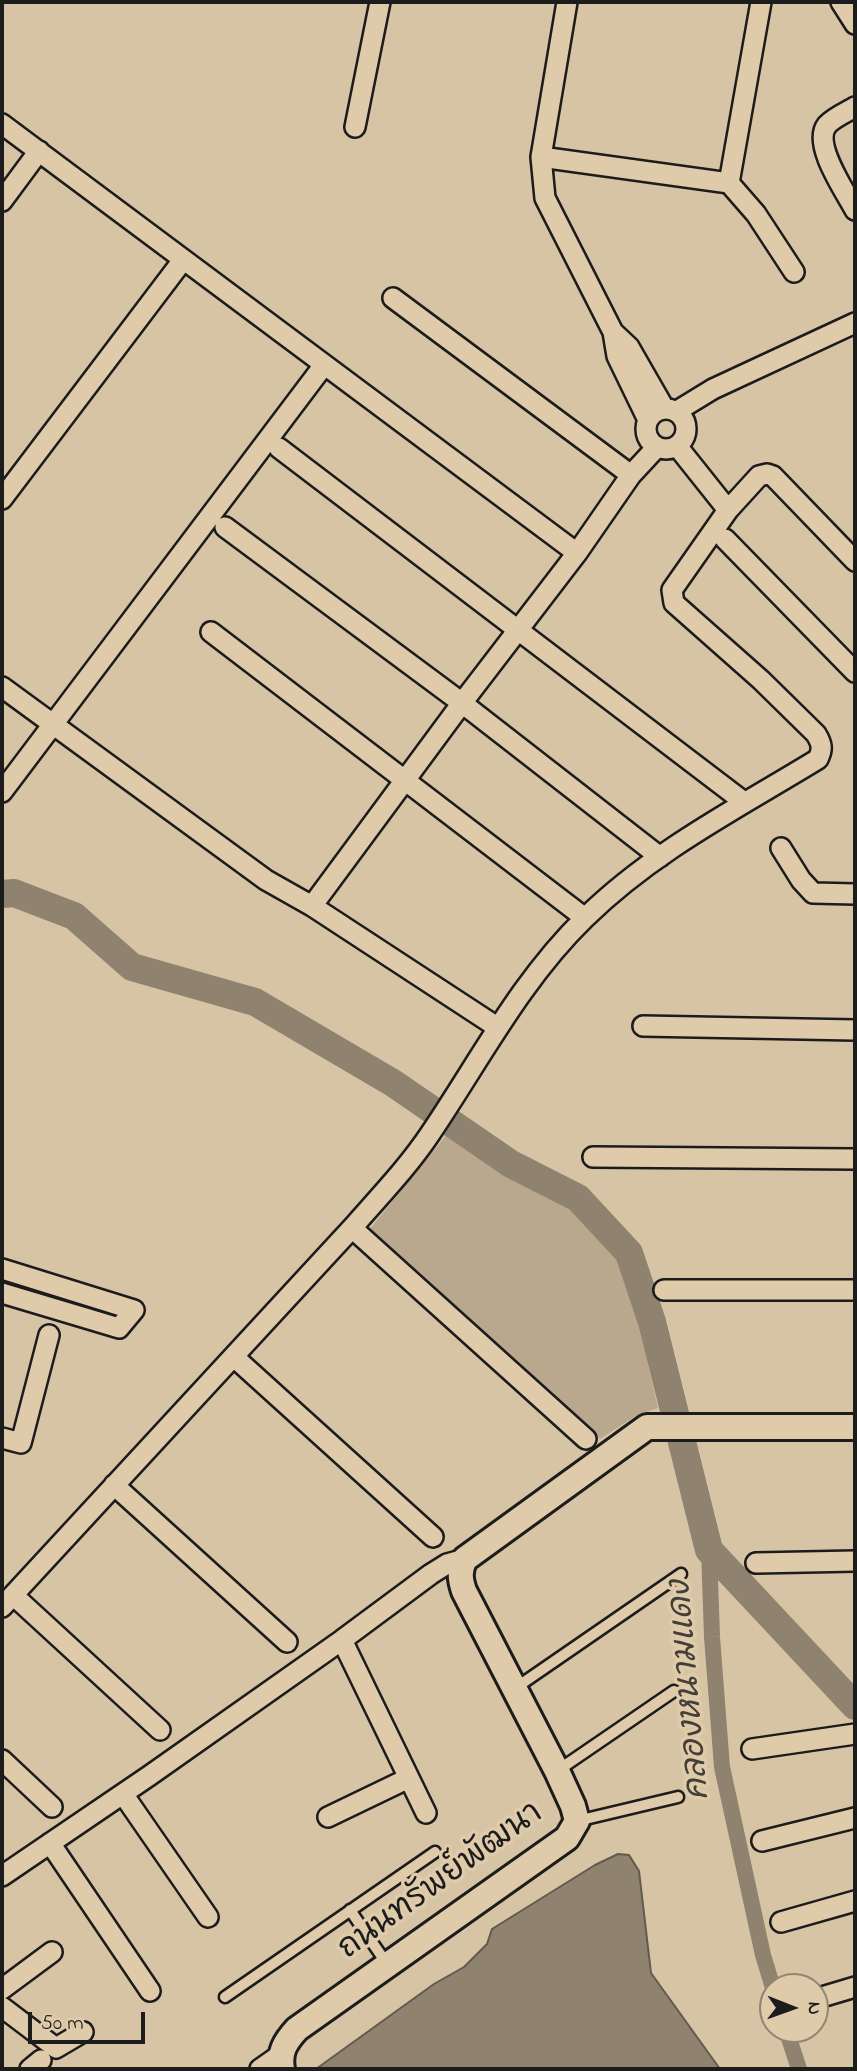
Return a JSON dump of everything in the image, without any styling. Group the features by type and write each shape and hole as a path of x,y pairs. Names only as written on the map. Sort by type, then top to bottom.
{"street":[{"path":"355,127 380,2"},
{"path":"568,2 541,157 545,198 613,332 617,356 648,420"},
{"path":"729,183 761,2"},
{"path":"841,2 855,24"},
{"path":"855,107 830,122 822,137 829,161 855,210"},
{"path":"2,124 577,553"},
{"path":"2,201 38,151"},
{"path":"541,157 729,183 756,214 793,272"},
{"path":"2,499 183,260"},
{"path":"393,299 631,475"},
{"path":"613,332 629,347 671,410 684,419 684,438 671,449 657,447 649,440 646,430 648,420 654,412 671,410 855,323"},
{"path":"2,792 324,365"},
{"path":"677,446 728,510"},
{"path":"312,906 577,553 631,475 657,447"},
{"path":"279,448 744,802"},
{"path":"160,1730 7,1601 352,1228 429,1136 497,1027 556,950 585,918 632,876 660,856 818,759 822,752 816,734 761,680 674,603 671,596 672,590 728,510 760,476 773,476 855,561"},
{"path":"225,527 462,703 660,856"},
{"path":"724,539 855,672"},
{"path":"211,632 585,918"},
{"path":"2,687 266,880 312,906 497,1027"},
{"path":"781,848 801,880 813,893 855,894"},
{"path":"643,1026 855,1030"},
{"path":"593,1157 855,1159"},
{"path":"352,1228 586,1439"},
{"path":"2,1269 134,1310 119,1328 2,1293"},
{"path":"664,1290 855,1290"},
{"path":"2,1438 21,1443 49,1335"},
{"path":"234,1357 433,1537"},
{"path":"2,1876 342,1640 431,1574 447,1564 465,1559 642,1429 654,1425 855,1427"},
{"path":"114,1485 287,1642"},
{"name":"ถนนทรัพย์พัฒนา","path":"274,2065 285,2042 297,2029 567,1838 577,1821 557,1771 464,1591 460,1568 465,1559"},
{"path":"756,1563 855,1561"},
{"path":"342,1640 426,1813"},
{"path":"752,1749 855,1734"},
{"path":"2,1760 52,1807"},
{"path":"328,1817 409,1779"},
{"path":"123,1794 208,1917"},
{"path":"762,1841 855,1818"},
{"path":"50,1843 150,1991"},
{"path":"781,1922 855,1901"},
{"path":"2,1989 52,1952"},
{"path":"829,1995 855,1987"},
{"path":"2,2007 56,2048 83,2032"}],"lane":[{"path":"513,1689 681,1574"},
{"path":"557,1771 674,1691"},
{"path":"577,1821 678,1797"},
{"path":"225,1997 435,1852"},
{"path":"350,1910 387,1964"}],"shaded area":[{"path":"448,1133 570,1204 612,1244 633,1299 658,1408 637,1415 600,1439 369,1230"},
{"path":"618,1854 629,1855 639,1871 651,1973 720,2069 316,2069 434,1984 464,1967 487,1944 492,1929 595,1865"}],"waterway":[{"path":"2,894 14,893 74,916 132,967 255,1002 393,1083 511,1164 578,1198 629,1253 652,1322 709,1550 855,1706"},
{"name":"คลองหนามแดง","path":"709,1550 712,1637 722,1767 768,1973"},
{"name":"คลองหนามแดง","path":"791,2043 799,2069"}]}
